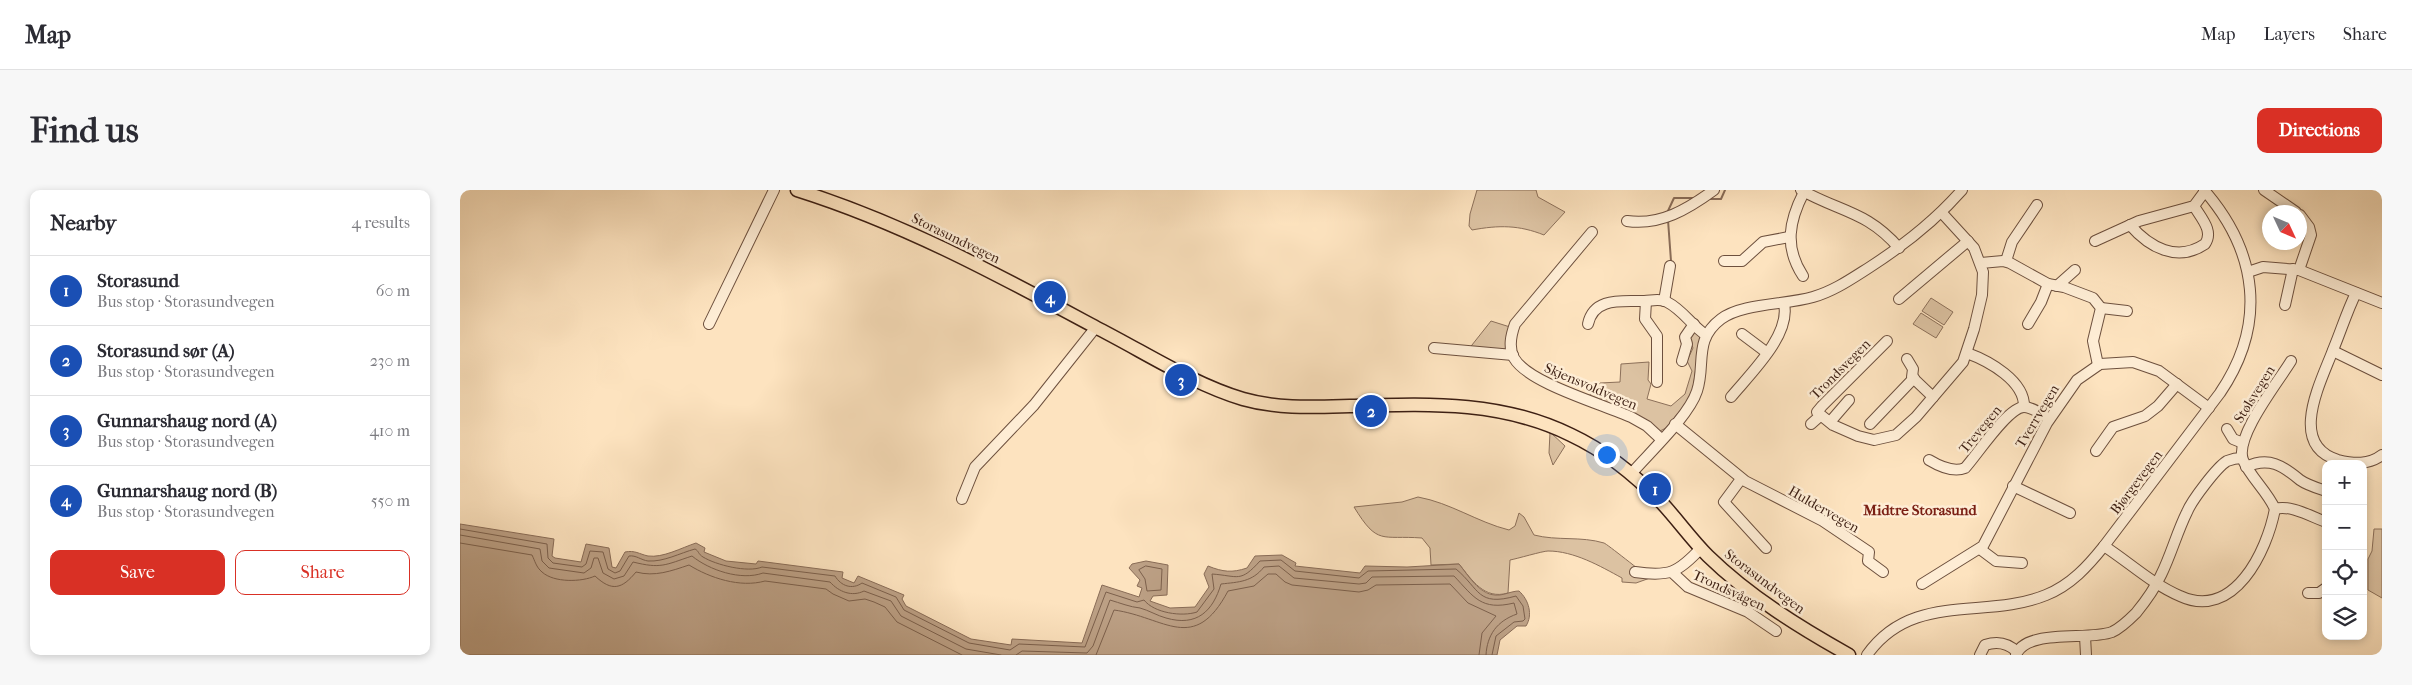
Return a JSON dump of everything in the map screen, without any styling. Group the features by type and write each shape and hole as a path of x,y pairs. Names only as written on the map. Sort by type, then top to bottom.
{"main road":[{"name":"Storasundvegen","path":"797,190 862,212 925,238 1199,381 1247,400 1287,406 1432,404 1493,409 1532,419 1571,434 1600,451 1631,474 1662,503 1701,548 1728,574 1760,599 1848,655"}],"street":[{"path":"709,324 774,190"},
{"path":"1627,220 1645,222 1675,214 1714,190"},
{"path":"1631,474 1688,408 1698,390 1700,353 1706,335 1718,321 1730,314 1814,297 1838,287 1899,248 1942,213 1962,190"},
{"path":"2264,190 2286,205"},
{"path":"1803,276 1795,265 1789,237 1802,191 1874,223 1899,248"},
{"name":"Bjørgevegen","path":"1867,655 1885,634 1908,620 1956,609 2027,600 2052,592 2079,574 2104,546 2209,408 2230,379 2245,344 2250,305 2248,272 2230,223 2205,191 2194,206"},
{"path":"2006,261 2012,242 2037,205"},
{"path":"2095,241 2130,225 2194,206 2208,229 2209,236 2205,244 2191,251 2160,250 2147,242 2130,225"},
{"name":"Trondsvegen","path":"1887,341 1822,406 1817,412 1820,416 1858,436 1883,440 1904,430 1957,371 1967,353 1982,295 1983,272 1981,263 1968,241 1942,213"},
{"path":"2307,225 2311,235 2307,244"},
{"path":"1434,348 1513,355 1510,343 1515,324 1592,232"},
{"path":"1724,261 1742,261 1763,242 1789,237"},
{"path":"1899,299 1968,241"},
{"path":"2285,304 2305,250"},
{"path":"1981,263 2006,261 2053,285 2071,289 2093,298 2101,308 2127,311"},
{"path":"1664,301 1670,266"},
{"path":"2248,272 2263,267 2296,270 2382,303"},
{"path":"2028,324 2053,285 2074,270"},
{"path":"2356,293 2312,406 2310,429 2312,439 2325,454 2348,462 2364,464 2382,455"},
{"path":"1588,324 1589,318 1602,304 1614,301 1664,301 1679,310 1706,335"},
{"path":"1646,301 1645,320 1657,336 1656,382"},
{"path":"1731,397 1782,328 1786,317 1784,304"},
{"path":"2101,308 2093,341 2098,365 2133,362 2159,371 2209,408"},
{"path":"1682,361 1687,344 1685,337 1694,324"},
{"path":"962,499 975,467 1046,391 1096,327"},
{"path":"1742,334 1766,352"},
{"path":"2333,351 2382,375"},
{"name":"Trevegen","path":"1967,353 2009,378 2022,394 2024,407"},
{"name":"Skjensvoldvegen","path":"1513,355 1528,373 1631,417 1647,426 1661,439"},
{"path":"1907,359 1913,369 1914,378 1933,397"},
{"name":"Stølsvegen","path":"2244,462 2243,443 2250,426 2291,361"},
{"name":"Tverrvegen","path":"1980,549 2049,419 2069,389 2098,365"},
{"path":"1870,424 1914,378"},
{"path":"2096,451 2113,427 2145,416 2158,406 2177,384"},
{"name":"Trondsvegen","path":"1830,422 1849,400"},
{"name":"Trevegen","path":"2024,407 2049,419"},
{"name":"Trevegen","path":"1929,460 1939,466 1957,470 1965,468 2009,415 2024,407"},
{"name":"Trondsvegen","path":"1811,424 1820,416"},
{"name":"Huldervegen","path":"1674,424 1741,479 1838,531 1869,552 1868,561 1883,572"},
{"name":"Stølsvegen","path":"2227,429 2233,438 2243,443"},
{"path":"1980,655 1986,645 1992,643 2009,646 2016,653 2025,645 2047,637 2085,636 2113,632 2122,626 2136,613 2158,582 2187,511 2225,463 2264,461 2275,463 2286,467 2301,480 2322,489"},
{"path":"2104,546 2181,597 2196,601 2214,600 2224,595 2248,576 2273,522 2275,509 2244,462"},
{"path":"1741,479 1724,502 1766,548"},
{"path":"2013,486 2070,513"},
{"path":"2275,509 2280,507 2294,510 2322,520"},
{"name":"Trondsvågen","path":"1636,572 1673,573 1688,562 1701,548"},
{"path":"1922,584 1980,549 1996,561 2022,563"},
{"name":"Trondsvågen","path":"1673,573 1688,587 1748,612 1776,631"},
{"path":"2308,593 2322,592"},
{"path":"2085,636 2086,655"}],"shaded area":[{"path":"1477,190 1536,190 1538,197 1565,212 1544,235 1526,229 1509,227 1472,230 1469,226 1470,214"},
{"path":"1931,298 1953,312 1944,325 1922,311"},
{"path":"1921,313 1943,327 1936,338 1913,324"},
{"path":"1491,321 1510,327 1508,349 1468,350"},
{"path":"1695,332 1700,337 1692,396 1666,428 1658,432 1625,409 1627,401 1621,399 1618,408 1588,397 1600,383 1620,382 1621,364 1649,362 1648,380 1651,384 1647,399 1671,406 1685,394 1692,371 1687,361 1693,348 1688,335"},
{"path":"1550,432 1565,446 1553,465 1549,453"},
{"path":"1418,497 1442,504 1497,527 1509,530 1515,526 1519,513 1524,517 1534,535 1604,543 1650,578 1636,583 1622,582 1622,578 1577,556 1548,551 1510,560 1508,593 1492,594 1479,587 1459,564 1431,565 1430,548 1422,538 1389,537 1375,533 1369,528 1354,507 1402,502"},
{"path":"2374,529 2382,529 2382,598 2368,590 2368,559 2372,551"}],"water":[{"path":"460,524 554,539 552,556 555,558 581,562 586,544 609,548 612,567 616,568 625,552 660,556 696,543 705,548 704,552 726,561 756,564 758,561 843,572 842,578 854,583 858,576 904,595 902,599 906,606 971,639 1011,645 1012,639 1082,643 1102,585 1139,597 1142,588 1137,586 1140,580 1129,568 1132,564 1146,561 1168,565 1167,595 1153,596 1150,601 1170,608 1195,607 1209,587 1204,574 1208,566 1223,571 1237,571 1247,568 1255,556 1282,555 1296,563 1295,566 1360,573 1365,566 1407,567 1459,564 1479,588 1489,594 1498,595 1519,591 1529,608 1529,617 1526,626 1517,626 1500,640 1497,655 460,655"}],"waterway":[{"path":"1708,199 1721,199 1725,190"},
{"path":"1667,213 1674,198 1693,198"},
{"path":"1668,220 1671,261"}],"place":[{"name":"Gunnarshaug nord (B)","path":"1050,297"},
{"name":"Gunnarshaug nord (A)","path":"1181,380"},
{"name":"Storasund sør (A)","path":"1371,411"},
{"name":"Storasund","path":"1655,489"}],"district":[{"name":"Midtre Storasund","path":"1920,510"}]}
